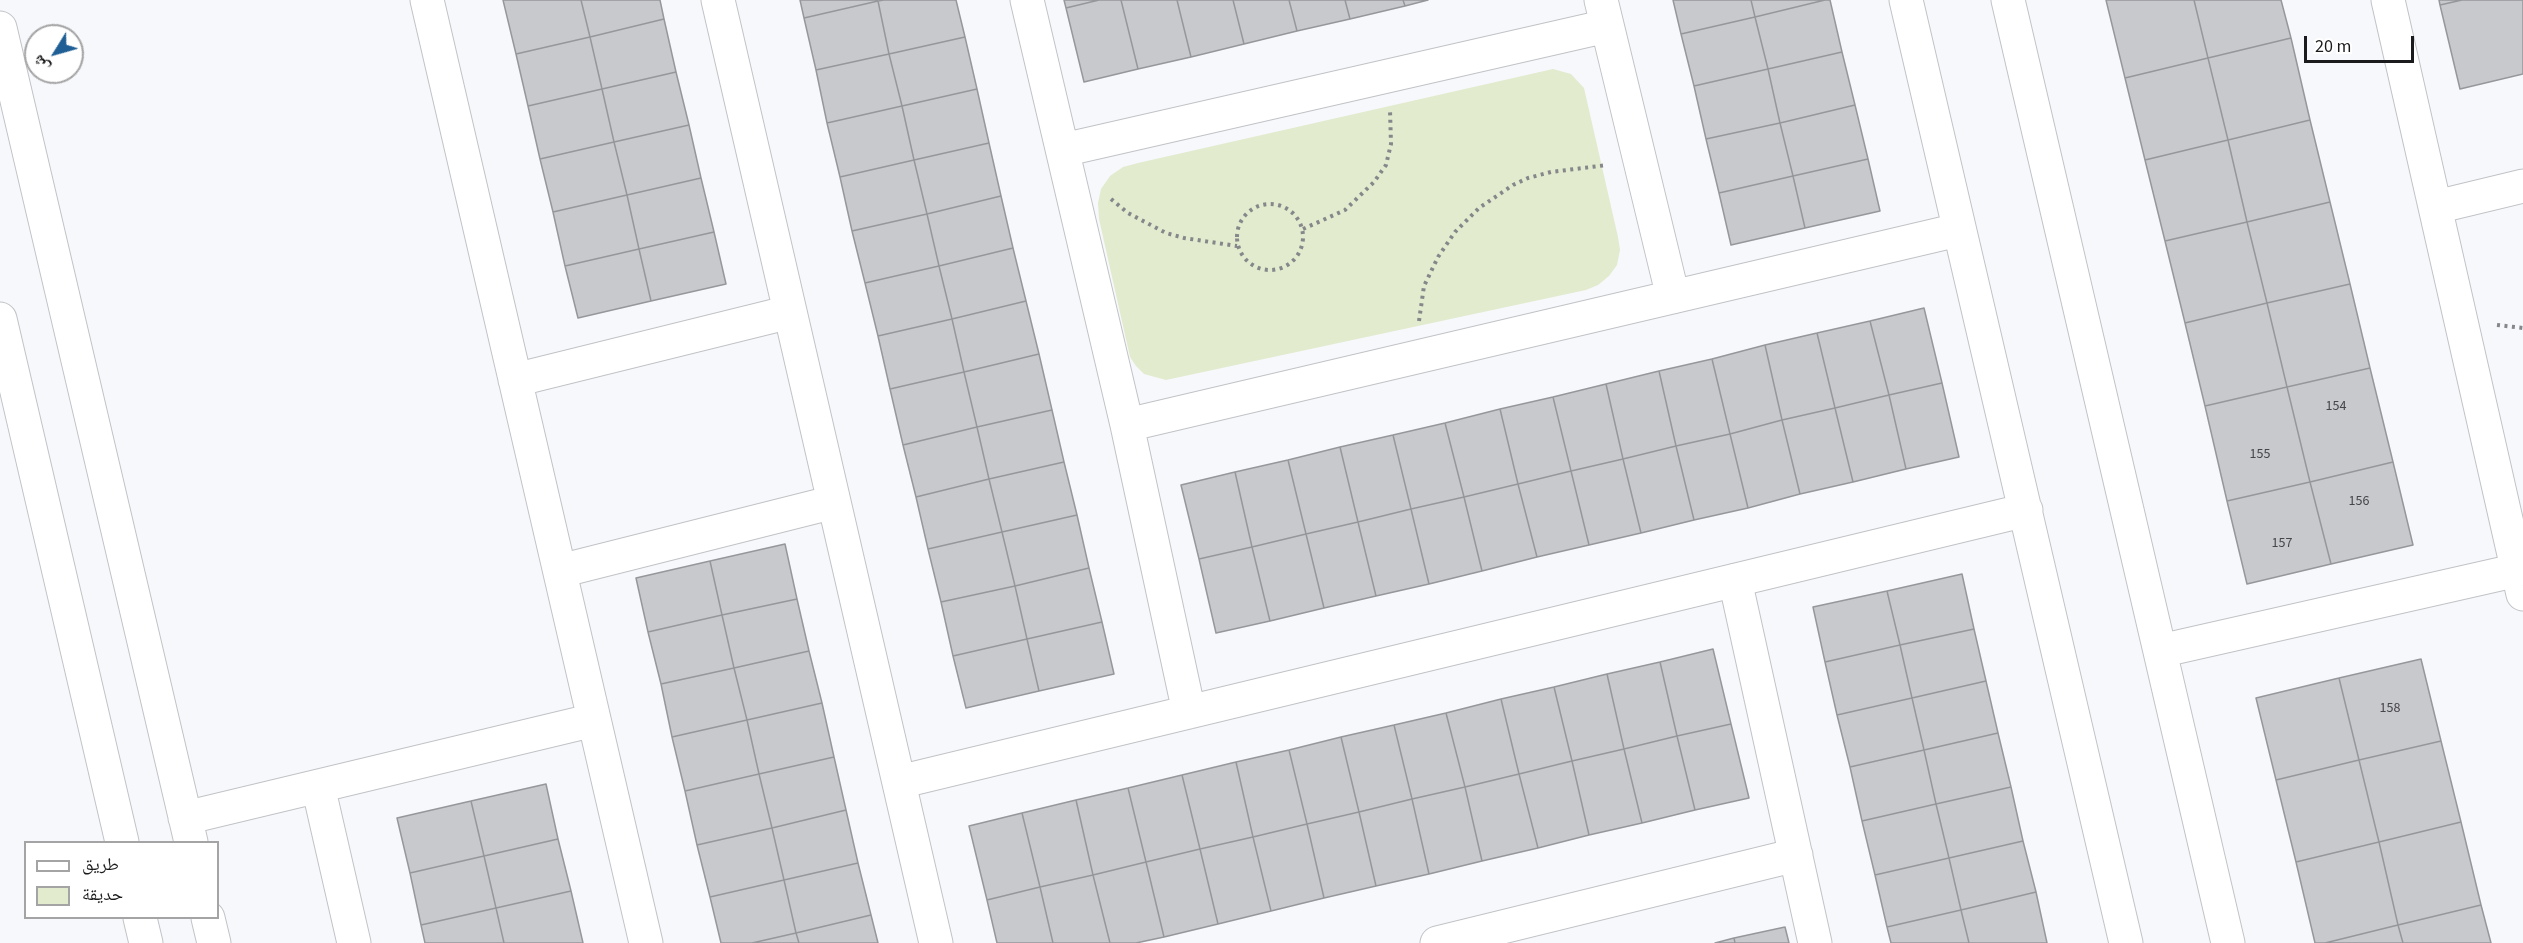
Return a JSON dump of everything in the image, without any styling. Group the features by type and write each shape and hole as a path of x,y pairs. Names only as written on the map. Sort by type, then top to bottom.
{"street":[{"path":"427,0 646,943"},
{"path":"718,0 936,943"},
{"path":"1027,0 1127,424 1189,712"},
{"path":"1906,0 2126,943"},
{"path":"2008,0 2228,943"},
{"path":"2160,651 2520,582 2388,0"},
{"path":"1063,150 1385,76 1604,13 1673,297"},
{"path":"0,28 188,830 318,786 594,720"},
{"path":"2436,207 2523,186"},
{"path":"1127,424 1958,230"},
{"path":"515,380 790,312"},
{"path":"0,319 122,841"},
{"path":"560,571 834,502"},
{"path":"899,782 2026,510"},
{"path":"1735,580 1815,943"},
{"path":"318,786 354,943"},
{"path":"1437,943 1796,855"},
{"path":"140,919 146,943"},
{"path":"208,919 214,943"}],"path":[{"path":"1303,229 1345,210 1374,182 1386,165 1391,144 1385,76"},
{"path":"1422,356 1419,314 1424,286 1438,257 1455,232 1479,208 1513,185 1528,178 1551,172 1640,161"},
{"path":"1106,193 1128,213 1166,233 1237,246"},
{"path":"1261,204 1275,204 1287,208 1297,217 1303,229 1303,242 1299,255 1279,270 1265,271 1253,266 1242,258 1237,246 1236,232 1241,220 1250,210 1261,204"}],"green space":[{"path":"1553,69 1571,74 1584,88 1618,237 1620,250 1617,265 1598,285 1586,290 1166,380 1144,374 1136,366 1130,357 1099,219 1098,203 1101,189 1110,176 1123,167 1138,163"}],"building":[{"path":"503,0 581,0 590,37 516,54"},
{"path":"581,0 660,0 664,19 590,37"},
{"path":"800,0 877,0 878,1 804,18"},
{"path":"956,0 965,37 889,54 878,1"},
{"path":"1064,0 1099,0 1066,8"},
{"path":"1099,0 1121,0 1138,69 1084,82 1066,8"},
{"path":"1121,0 1177,0 1191,57 1138,69"},
{"path":"1177,0 1233,0 1244,44 1191,57"},
{"path":"1233,0 1289,0 1297,31 1244,44"},
{"path":"1289,0 1345,0 1350,19 1297,31"},
{"path":"1345,0 1403,0 1405,6 1350,19"},
{"path":"1403,0 1428,0 1405,6"},
{"path":"1673,0 1751,0 1755,17 1681,34"},
{"path":"1751,0 1825,0 1755,17"},
{"path":"1830,0 1842,52 1768,69 1755,17"},
{"path":"2106,0 2194,0 2208,58 2125,78"},
{"path":"2194,0 2281,0 2291,38 2208,58"},
{"path":"2439,0 2462,0 2440,5"},
{"path":"2462,0 2523,0 2523,74 2460,89 2440,5"},
{"path":"878,1 889,54 816,70 804,18"},
{"path":"1755,17 1768,69 1694,86 1681,34"},
{"path":"664,19 676,72 602,89 590,37"},
{"path":"590,37 602,89 528,106 516,54"},
{"path":"965,37 977,89 902,106 889,54"},
{"path":"2291,38 2310,120 2228,140 2208,58"},
{"path":"1842,52 1855,105 1780,123 1768,69"},
{"path":"889,54 902,106 827,123 816,70"},
{"path":"2208,58 2228,140 2145,160 2125,78"},
{"path":"1768,69 1780,123 1706,139 1694,86"},
{"path":"676,72 689,125 614,142 602,89"},
{"path":"602,89 614,142 540,159 528,106"},
{"path":"977,89 989,143 914,160 902,106"},
{"path":"1855,105 1868,159 1793,176 1780,123"},
{"path":"902,106 914,160 840,177 827,123"},
{"path":"2310,120 2330,202 2247,222 2228,140"},
{"path":"1780,123 1793,176 1719,193 1706,139"},
{"path":"689,125 701,178 627,195 614,142"},
{"path":"2228,140 2247,222 2165,241 2145,160"},
{"path":"614,142 627,195 553,212 540,159"},
{"path":"989,143 1001,196 927,214 914,160"},
{"path":"1868,159 1880,211 1805,228 1793,176"},
{"path":"914,160 927,214 852,231 840,177"},
{"path":"1793,176 1805,228 1731,245 1719,193"},
{"path":"701,178 714,232 639,249 627,195"},
{"path":"627,195 639,249 565,266 553,212"},
{"path":"1001,196 1013,248 939,266 927,214"},
{"path":"2330,202 2350,284 2267,303 2247,222"},
{"path":"927,214 939,266 865,283 852,231"},
{"path":"2247,222 2267,303 2185,323 2165,241"},
{"path":"714,232 726,284 651,301 639,249"},
{"path":"1013,248 1026,301 952,319 939,266"},
{"path":"639,249 651,301 578,318 565,266"},
{"path":"939,266 952,319 878,336 865,283"},
{"path":"2350,284 2370,368 2287,387 2267,303"},
{"path":"1026,301 1039,354 964,372 952,319"},
{"path":"2267,303 2287,387 2205,406 2185,323"},
{"path":"1924,308 1942,383 1889,395 1870,321"},
{"path":"952,319 964,372 890,389 878,336"},
{"path":"1870,321 1889,395 1835,408 1817,333"},
{"path":"1817,333 1835,408 1782,420 1765,345"},
{"path":"1765,345 1782,420 1730,434 1712,359"},
{"path":"1039,354 1052,410 977,427 964,372"},
{"path":"1712,359 1730,434 1676,446 1659,371"},
{"path":"2370,368 2393,462 2310,482 2287,387"},
{"path":"1659,371 1676,446 1623,459 1606,384"},
{"path":"964,372 977,427 903,445 890,389"},
{"path":"1942,383 1959,457 1906,469 1889,395"},
{"path":"1606,384 1623,459 1571,471 1553,397"},
{"path":"2287,387 2310,482 2227,501 2205,406"},
{"path":"1889,395 1906,469 1853,482 1835,408"},
{"path":"1553,397 1571,471 1518,484 1500,409"},
{"path":"1835,408 1853,482 1800,494 1782,420"},
{"path":"1500,409 1518,484 1464,497 1445,423"},
{"path":"1052,410 1064,462 989,479 977,427"},
{"path":"1782,420 1800,494 1748,508 1730,434"},
{"path":"1445,423 1464,497 1411,509 1393,435"},
{"path":"977,427 989,479 916,497 903,445"},
{"path":"1730,434 1748,508 1694,520 1676,446"},
{"path":"1393,435 1411,509 1358,522 1340,447"},
{"path":"1676,446 1694,520 1641,533 1623,459"},
{"path":"1340,447 1358,522 1306,534 1288,460"},
{"path":"1623,459 1641,533 1589,545 1571,471"},
{"path":"1288,460 1306,534 1252,547 1235,472"},
{"path":"1064,462 1077,515 1002,532 989,479"},
{"path":"2393,462 2413,545 2331,564 2310,482"},
{"path":"1571,471 1589,545 1537,557 1518,484"},
{"path":"1235,472 1252,547 1199,559 1181,485"},
{"path":"989,479 1002,532 928,549 916,497"},
{"path":"2310,482 2331,564 2247,584 2227,501"},
{"path":"1518,484 1537,557 1482,571 1464,497"},
{"path":"1464,497 1482,571 1429,584 1411,509"},
{"path":"1411,509 1429,584 1376,596 1358,522"},
{"path":"1077,515 1089,568 1015,586 1002,532"},
{"path":"1358,522 1376,596 1324,608 1306,534"},
{"path":"1002,532 1015,586 941,602 928,549"},
{"path":"1306,534 1324,608 1270,621 1252,547"},
{"path":"785,544 797,599 722,615 710,561"},
{"path":"1252,547 1270,621 1216,633 1199,559"},
{"path":"710,561 722,615 648,632 636,578"},
{"path":"1089,568 1102,622 1027,639 1015,586"},
{"path":"1962,574 1974,629 1900,645 1887,591"},
{"path":"1015,586 1027,639 953,656 941,602"},
{"path":"1887,591 1900,645 1825,662 1813,607"},
{"path":"797,599 809,651 734,668 722,615"},
{"path":"722,615 734,668 661,684 648,632"},
{"path":"1102,622 1114,674 1039,691 1027,639"},
{"path":"1974,629 1986,681 1912,698 1900,645"},
{"path":"1027,639 1039,691 966,708 953,656"},
{"path":"1900,645 1912,698 1837,715 1825,662"},
{"path":"1713,649 1731,724 1677,736 1660,662"},
{"path":"809,651 822,703 747,720 734,668"},
{"path":"2421,659 2441,741 2359,760 2339,678"},
{"path":"1660,662 1677,736 1624,749 1607,674"},
{"path":"734,668 747,720 672,737 661,684"},
{"path":"1607,674 1624,749 1572,761 1554,687"},
{"path":"2339,678 2359,760 2276,780 2256,698"},
{"path":"1986,681 1998,733 1924,750 1912,698"},
{"path":"1554,687 1572,761 1519,774 1501,699"},
{"path":"1912,698 1924,750 1850,767 1837,715"},
{"path":"1501,699 1519,774 1465,787 1446,713"},
{"path":"822,703 834,757 759,774 747,720"},
{"path":"1446,713 1465,787 1412,799 1394,725"},
{"path":"747,720 759,774 685,791 672,737"},
{"path":"1731,724 1749,798 1695,810 1677,736"},
{"path":"1394,725 1412,799 1359,812 1341,737"},
{"path":"1998,733 2011,787 1936,804 1924,750"},
{"path":"1677,736 1695,810 1642,823 1624,749"},
{"path":"1341,737 1359,812 1307,824 1289,750"},
{"path":"2441,741 2461,822 2379,842 2359,760"},
{"path":"1624,749 1642,823 1589,835 1572,761"},
{"path":"1289,750 1307,824 1253,837 1236,762"},
{"path":"1924,750 1936,804 1862,821 1850,767"},
{"path":"834,757 846,810 772,828 759,774"},
{"path":"2359,760 2379,842 2296,862 2276,780"},
{"path":"1572,761 1589,835 1538,848 1519,774"},
{"path":"1236,762 1253,837 1200,849 1182,775"},
{"path":"759,774 772,828 697,845 685,791"},
{"path":"1519,774 1538,848 1482,861 1465,787"},
{"path":"1182,775 1200,849 1146,862 1128,788"},
{"path":"546,784 558,839 484,856 471,801"},
{"path":"1465,787 1482,861 1429,874 1412,799"},
{"path":"2011,787 2023,841 1949,858 1936,804"},
{"path":"1128,788 1146,862 1093,875 1076,800"},
{"path":"1412,799 1429,874 1376,886 1359,812"},
{"path":"1076,800 1093,875 1040,887 1022,813"},
{"path":"471,801 484,856 410,873 397,818"},
{"path":"1936,804 1949,858 1875,875 1862,821"},
{"path":"846,810 858,863 784,880 772,828"},
{"path":"1359,812 1376,886 1324,898 1307,824"},
{"path":"1022,813 1040,887 987,900 969,826"},
{"path":"2461,822 2481,905 2398,925 2379,842"},
{"path":"1307,824 1324,898 1271,911 1253,837"},
{"path":"772,828 784,880 710,897 697,845"},
{"path":"1253,837 1271,911 1218,924 1200,849"},
{"path":"558,839 571,891 496,908 484,856"},
{"path":"2023,841 2036,892 1961,910 1949,858"},
{"path":"2379,842 2398,925 2325,943 2315,943 2296,862"},
{"path":"1200,849 1218,924 1164,937 1146,862"},
{"path":"484,856 496,908 421,925 410,873"},
{"path":"1949,858 1961,910 1887,927 1875,875"},
{"path":"1146,862 1164,937 1136,943 1110,943 1093,875"},
{"path":"858,863 871,915 796,933 784,880"},
{"path":"1093,875 1110,943 1053,943 1040,887"},
{"path":"784,880 796,933 752,943 721,943 710,897"},
{"path":"1040,887 1053,943 997,943 987,900"},
{"path":"571,891 583,943 504,943 496,908"},
{"path":"2036,892 2047,943 1969,943 1961,910"},
{"path":"2481,905 2491,943 2403,943 2398,925"},
{"path":"496,908 504,943 425,943 421,925"},
{"path":"1961,910 1969,943 1891,943 1887,927"},
{"path":"871,915 878,943 799,943 796,933"},
{"path":"2398,925 2403,943 2325,943"},
{"path":"1785,927 1789,943 1735,943 1734,938"},
{"path":"796,933 799,943 752,943"},
{"path":"1734,938 1735,943 1715,943"}]}
